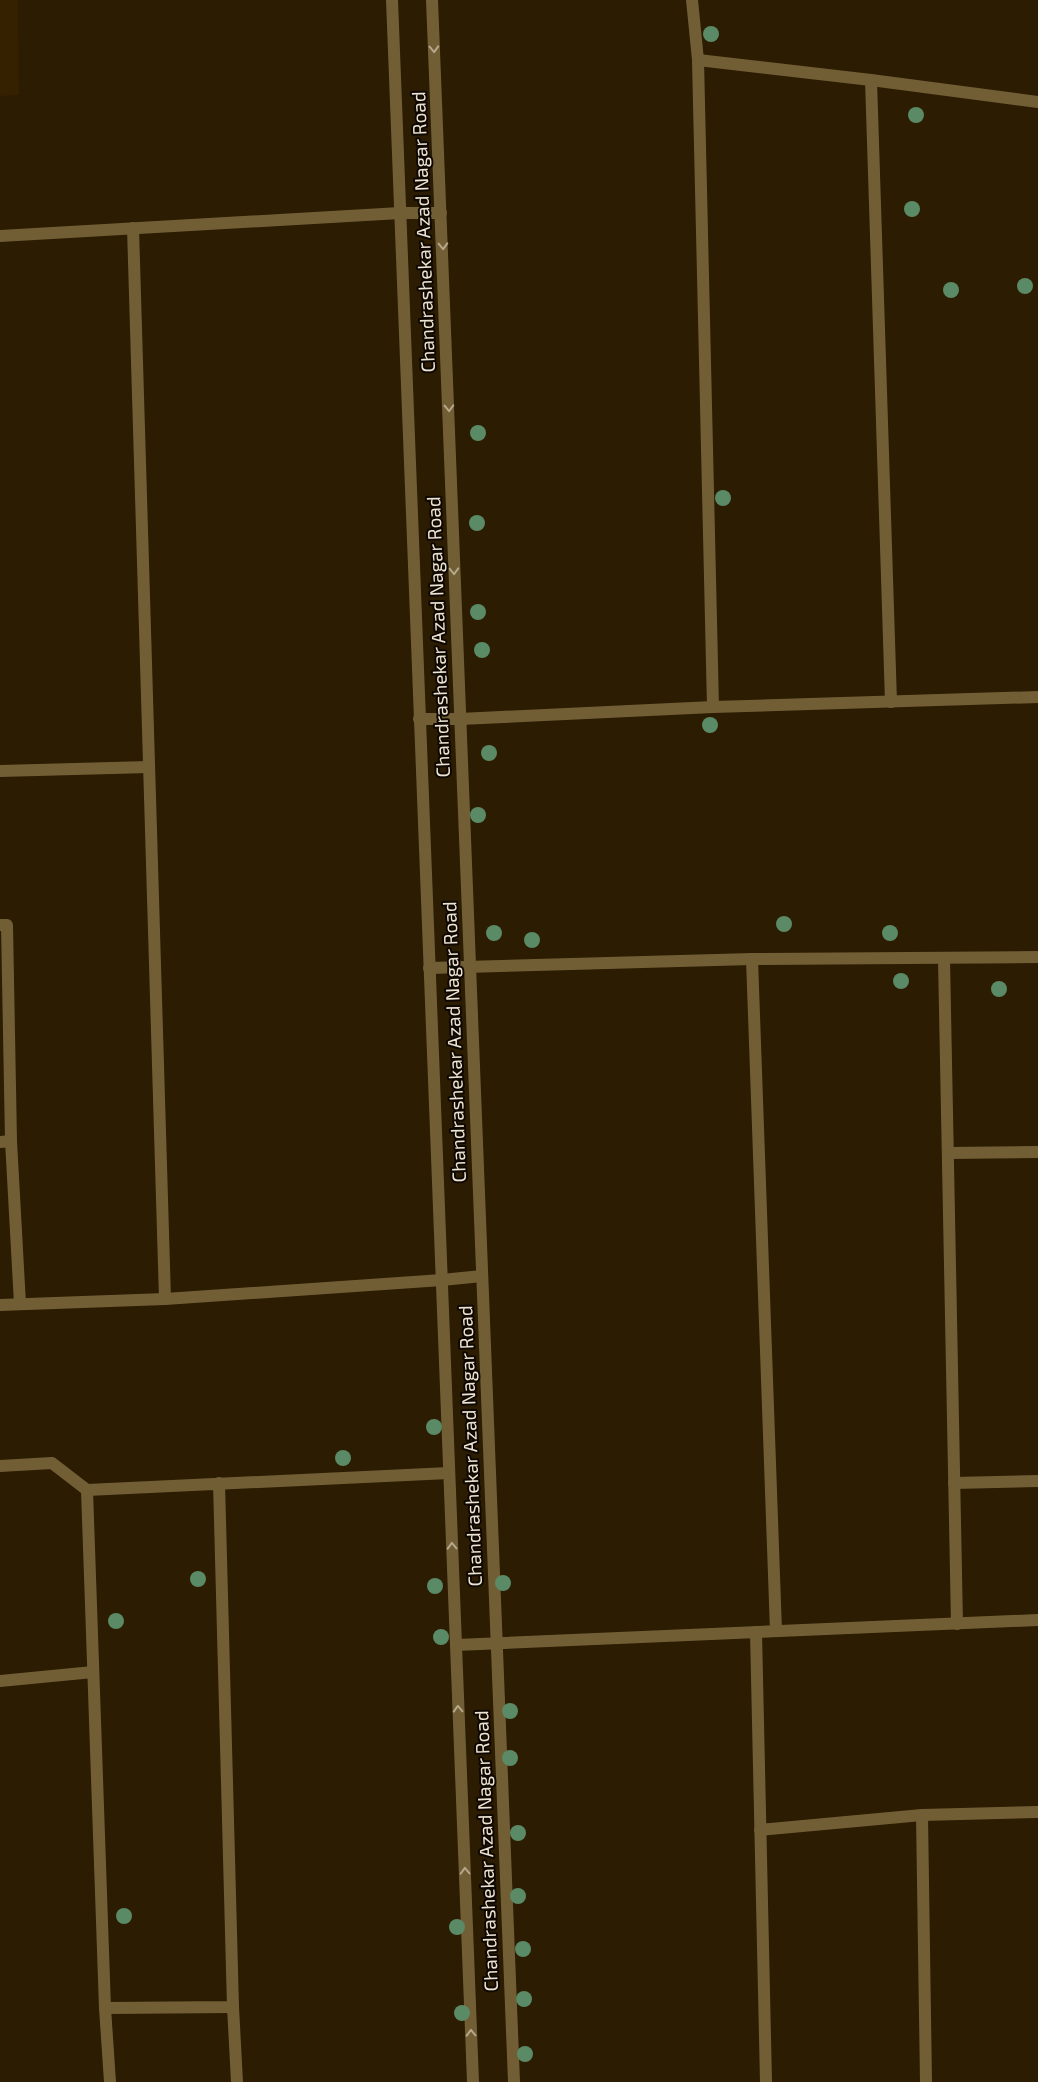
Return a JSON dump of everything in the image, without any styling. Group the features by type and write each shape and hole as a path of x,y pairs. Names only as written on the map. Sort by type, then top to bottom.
{"street":[{"name":"Chandrashekar Azad Nagar Road","path":"392,0 473,2082"},
{"name":"Chandrashekar Azad Nagar Road","path":"432,0 514,2082"},
{"path":"692,0 698,60 713,706"},
{"path":"698,60 1038,102"},
{"path":"871,80 891,702"},
{"path":"0,236 400,213 441,213"},
{"path":"133,228 165,1299"},
{"path":"419,719 460,719 713,706 1038,698"},
{"path":"0,770 149,767"},
{"path":"0,925 8,925 6,1142 20,1304"},
{"path":"429,968 752,959 1038,957"},
{"path":"752,959 776,1631"},
{"path":"944,959 957,1624"},
{"path":"948,1153 1038,1152"},
{"path":"0,1305 165,1299 482,1276"},
{"path":"0,1466 52,1463 88,1490 449,1473"},
{"path":"954,1483 1038,1481"},
{"path":"219,1483 232,2007 237,2082"},
{"path":"88,1490 105,2008 110,2082"},
{"path":"456,1645 1038,1620"},
{"path":"756,1632 766,2082"},
{"path":"0,1681 93,1672"},
{"path":"760,1830 922,1815 1038,1812"},
{"path":"922,1815 926,2082"},
{"path":"105,2008 232,2007"}],"shaded area":[{"path":"0,0 18,0 19,95 0,96"}]}
